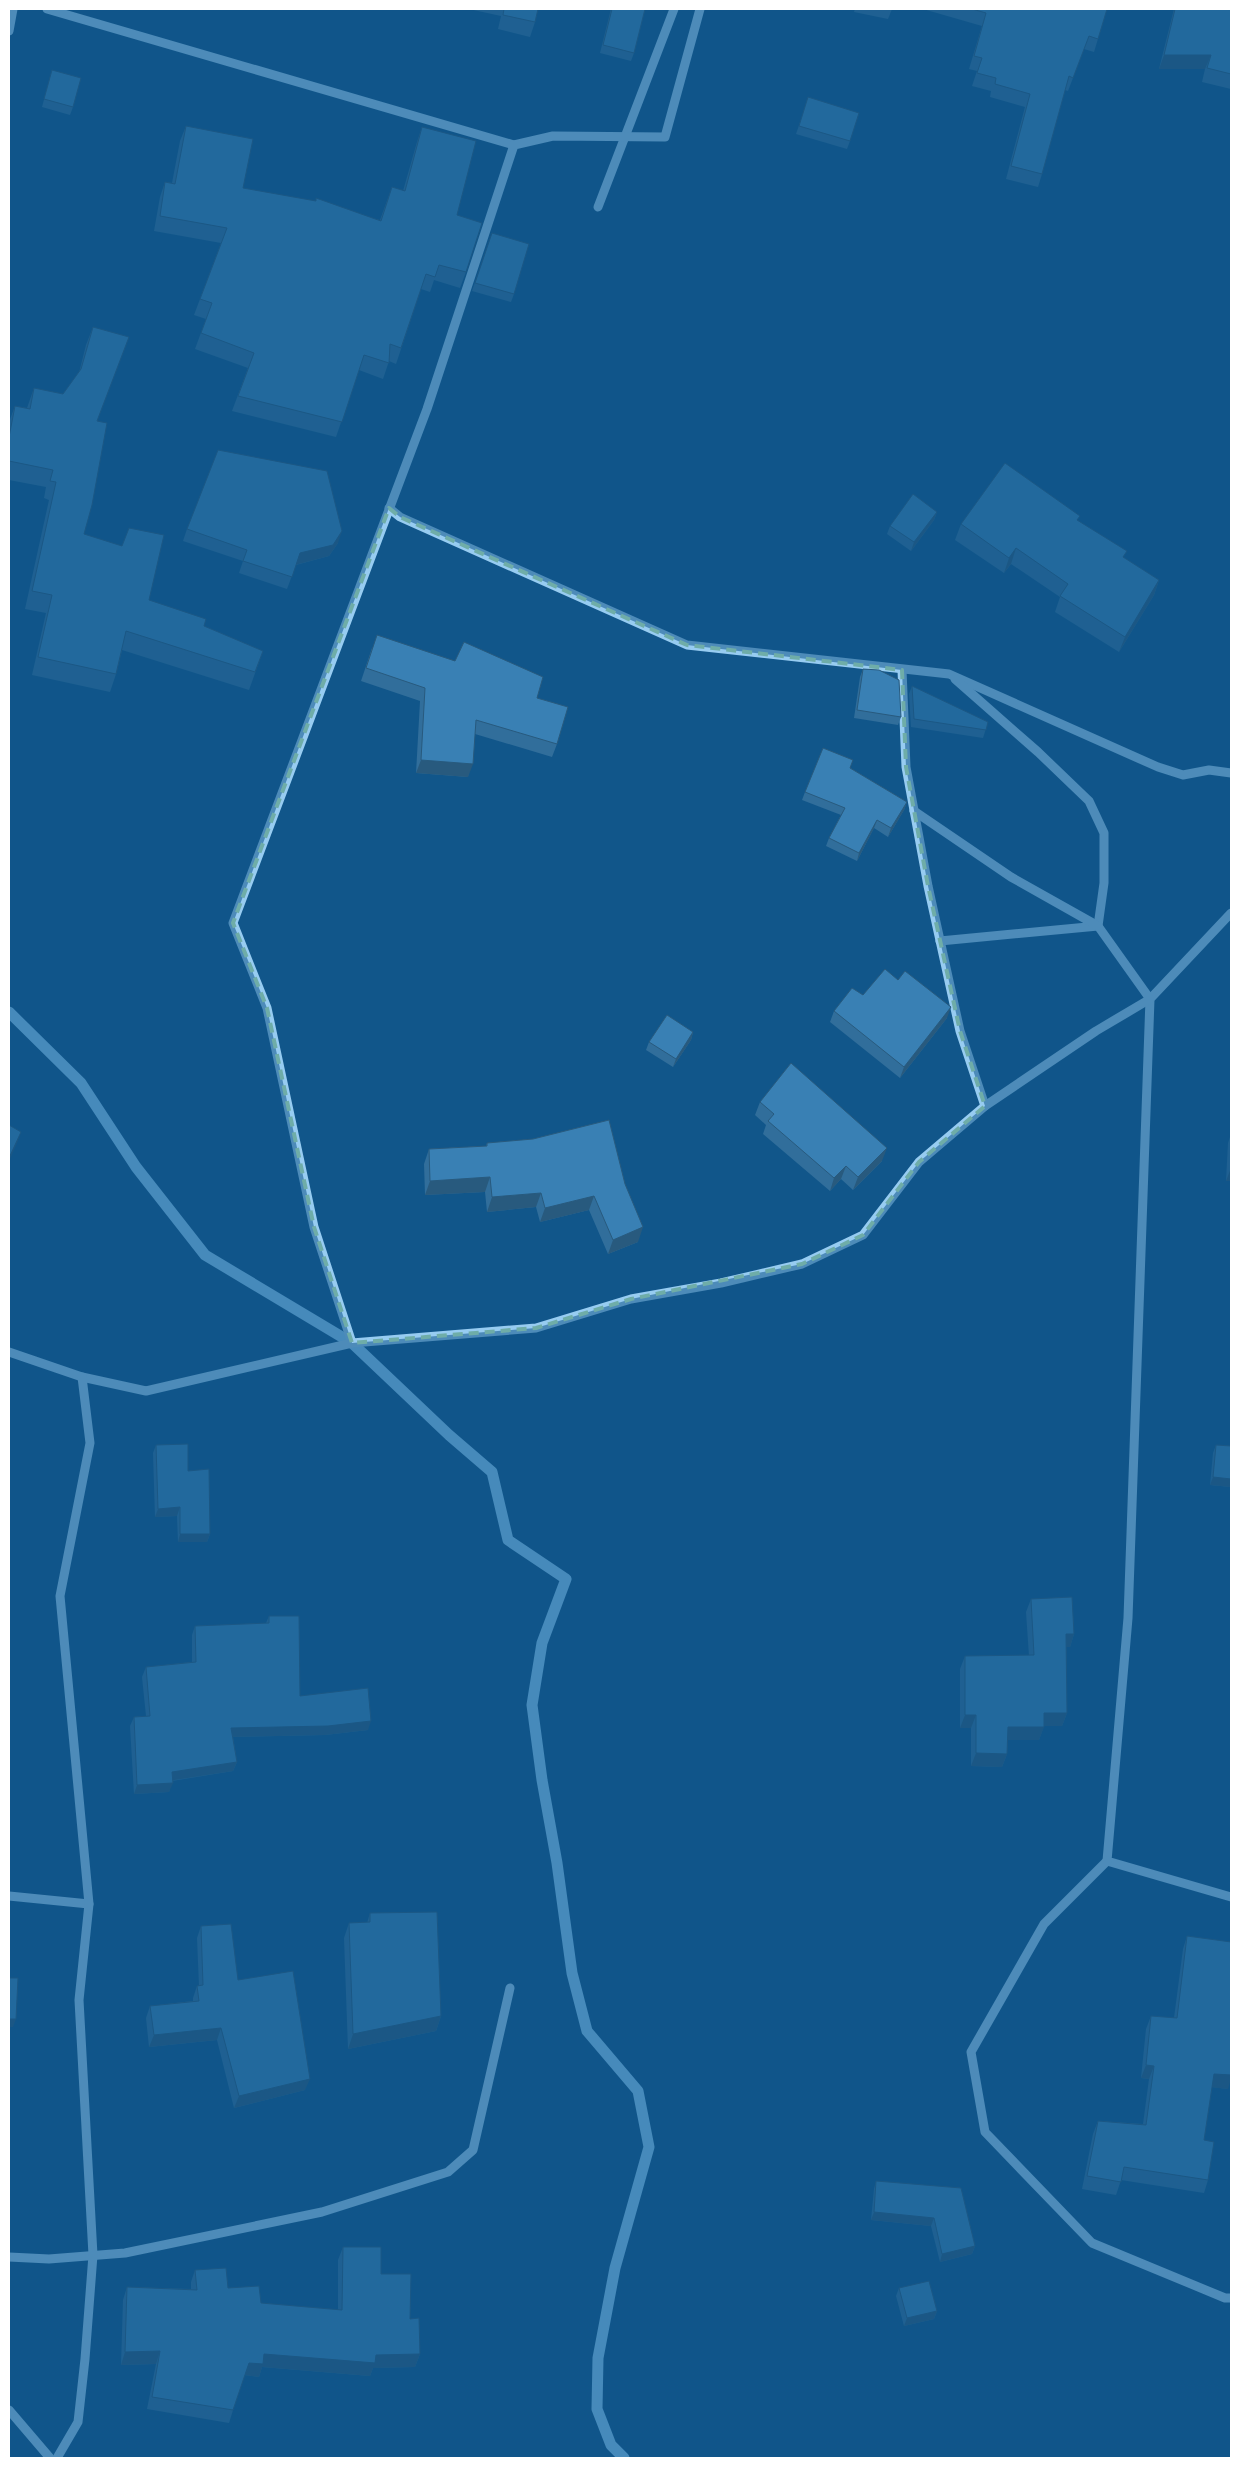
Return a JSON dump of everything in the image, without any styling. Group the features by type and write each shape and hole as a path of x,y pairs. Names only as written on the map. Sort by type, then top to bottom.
{"street":[{"path":"9,31 12,9"},
{"path":"47,9 514,145 553,136 665,137 700,9"},
{"path":"598,207 674,9"},
{"path":"352,1343 314,1227 267,1008 233,922 427,409 514,145"},
{"path":"389,508 400,517 687,645 949,674 1158,768 1183,775 1210,770 1231,772"},
{"path":"902,670 906,768 914,811 960,1031 985,1106"},
{"path":"949,674 1038,752 1088,801 1104,833 1104,884 1098,926"},
{"path":"914,811 1011,877 1098,926 1150,999 1128,1618 1108,1861 1044,1924 971,2052 985,2132 1092,2243 1225,2298 1231,2298"},
{"path":"9,1352 82,1377 146,1391 352,1343 536,1328 631,1299 721,1284 802,1264 863,1235 919,1162 985,1106 1096,1031 1150,999 1231,913"},
{"path":"940,941 1098,926"},
{"path":"57,2458 78,2422 85,2359 92,2255 80,2000 89,1904 60,1596 90,1443 82,1377"},
{"path":"1108,1861 1231,1897"},
{"path":"9,1896 89,1904"},
{"path":"9,2257 49,2259 125,2253 322,2212 448,2172 473,2150 510,1988"},
{"path":"9,2410 50,2458"}],"highlighted area":[{"path":"389,508 400,517 687,645 902,670 906,767 928,886 960,1031 985,1106 919,1162 863,1235 802,1264 631,1299 536,1328 352,1343 314,1227 267,1008 233,923"}],"building":[{"path":"504,9 538,9 535,22 503,15"},
{"path":"612,9 645,9 634,53 603,45"},
{"path":"972,9 1107,9 1098,39 1089,36 1073,78 1069,76 1042,174 1011,166 1030,94 995,84 996,78 977,73 982,58 974,56 986,13"},
{"path":"1175,9 1231,9 1231,74 1207,68 1211,55 1164,55"},
{"path":"52,70 81,78 73,107 44,99"},
{"path":"808,97 859,113 850,141 799,126"},
{"path":"186,126 253,139 243,188 316,201 316,198 381,221 392,187 405,191 422,127 476,141 457,215 482,223 466,272 439,265 435,277 426,274 401,348 390,344 389,363 364,355 342,422 238,396 254,353 201,333 212,303 200,299 227,228 160,216 165,182 175,184"},
{"path":"492,233 529,244 514,294 475,283"},
{"path":"93,327 129,337 97,421 107,423 92,505 84,534 122,546 129,528 164,535 149,600 206,619 204,626 263,651 255,672 126,631 116,674 38,657 52,595 32,591 56,482 50,481 53,470 9,461 9,437 15,406 30,409 34,388 63,394 81,369"},
{"path":"218,450 327,471 342,531 333,545 300,553 292,577 243,561 247,550 187,529"},
{"path":"1005,463 1080,516 1077,520 1127,551 1123,557 1159,580 1125,637 1060,596 1068,584 1016,548 1009,558 961,524"},
{"path":"913,494 937,512 914,542 890,526"},
{"path":"377,635 455,661 464,642 543,677 537,698 568,707 557,744 476,720 473,764 421,760 425,688 366,668"},
{"path":"863,669 879,670 899,680 901,717 857,710"},
{"path":"912,686 988,722 986,730 914,719"},
{"path":"823,748 853,760 850,768 907,802 891,828 877,820 859,853 829,838 845,808 805,792"},
{"path":"885,969 898,980 905,971 951,1007 904,1067 834,1011 852,988 863,995"},
{"path":"667,1015 693,1032 676,1059 649,1042"},
{"path":"791,1063 887,1148 858,1177 846,1166 834,1178 768,1121 774,1114 760,1102"},
{"path":"609,1120 625,1184 643,1227 613,1240 594,1196 545,1208 541,1193 492,1197 490,1177 430,1181 429,1149 487,1146 487,1143 533,1139"},
{"path":"9,1125 21,1132 9,1158"},
{"path":"188,1444 188,1471 209,1469 210,1534 180,1534 180,1507 158,1509 156,1445"},
{"path":"1216,1445 1231,1446 1231,1479 1213,1477"},
{"path":"1072,1597 1074,1634 1066,1634 1067,1713 1044,1713 1044,1727 1008,1727 1007,1754 976,1753 976,1715 965,1715 965,1656 1034,1655 1031,1599"},
{"path":"269,1616 299,1616 300,1696 368,1688 371,1721 328,1726 231,1728 237,1762 172,1772 173,1783 137,1785 134,1717 150,1716 146,1667 196,1662 195,1626 269,1623"},
{"path":"437,1912 441,2016 353,2034 349,1923 370,1922 370,1913"},
{"path":"231,1924 238,1980 293,1971 310,2079 239,2096 221,2028 154,2035 150,2006 199,2001 197,1986 203,1985 201,1926"},
{"path":"1187,1936 1231,1942 1231,2075 1214,2074 1204,2140 1214,2142 1208,2180 1124,2167 1121,2182 1087,2176 1098,2121 1146,2125 1154,2066 1146,2065 1151,2016 1177,2018"},
{"path":"9,1978 18,1978 16,2019 9,2019"},
{"path":"876,2181 961,2188 975,2246 942,2254 934,2218 874,2212"},
{"path":"343,2247 381,2247 381,2274 411,2274 410,2319 419,2318 420,2354 376,2355 375,2363 264,2354 263,2364 249,2363 233,2410 152,2397 160,2351 125,2352 127,2287 197,2290 195,2270 226,2268 228,2288 259,2286 261,2303 342,2310"},
{"path":"929,2281 937,2311 907,2318 899,2288"}],"waterway":[{"path":"9,1012 81,1083 136,1167 205,1255 352,1343 449,1435 492,1472 508,1540 566,1579 542,1643 532,1705 542,1780 557,1863 572,1973 587,2031 638,2091 649,2147 615,2268 598,2358 597,2409 611,2445 624,2458"}]}
